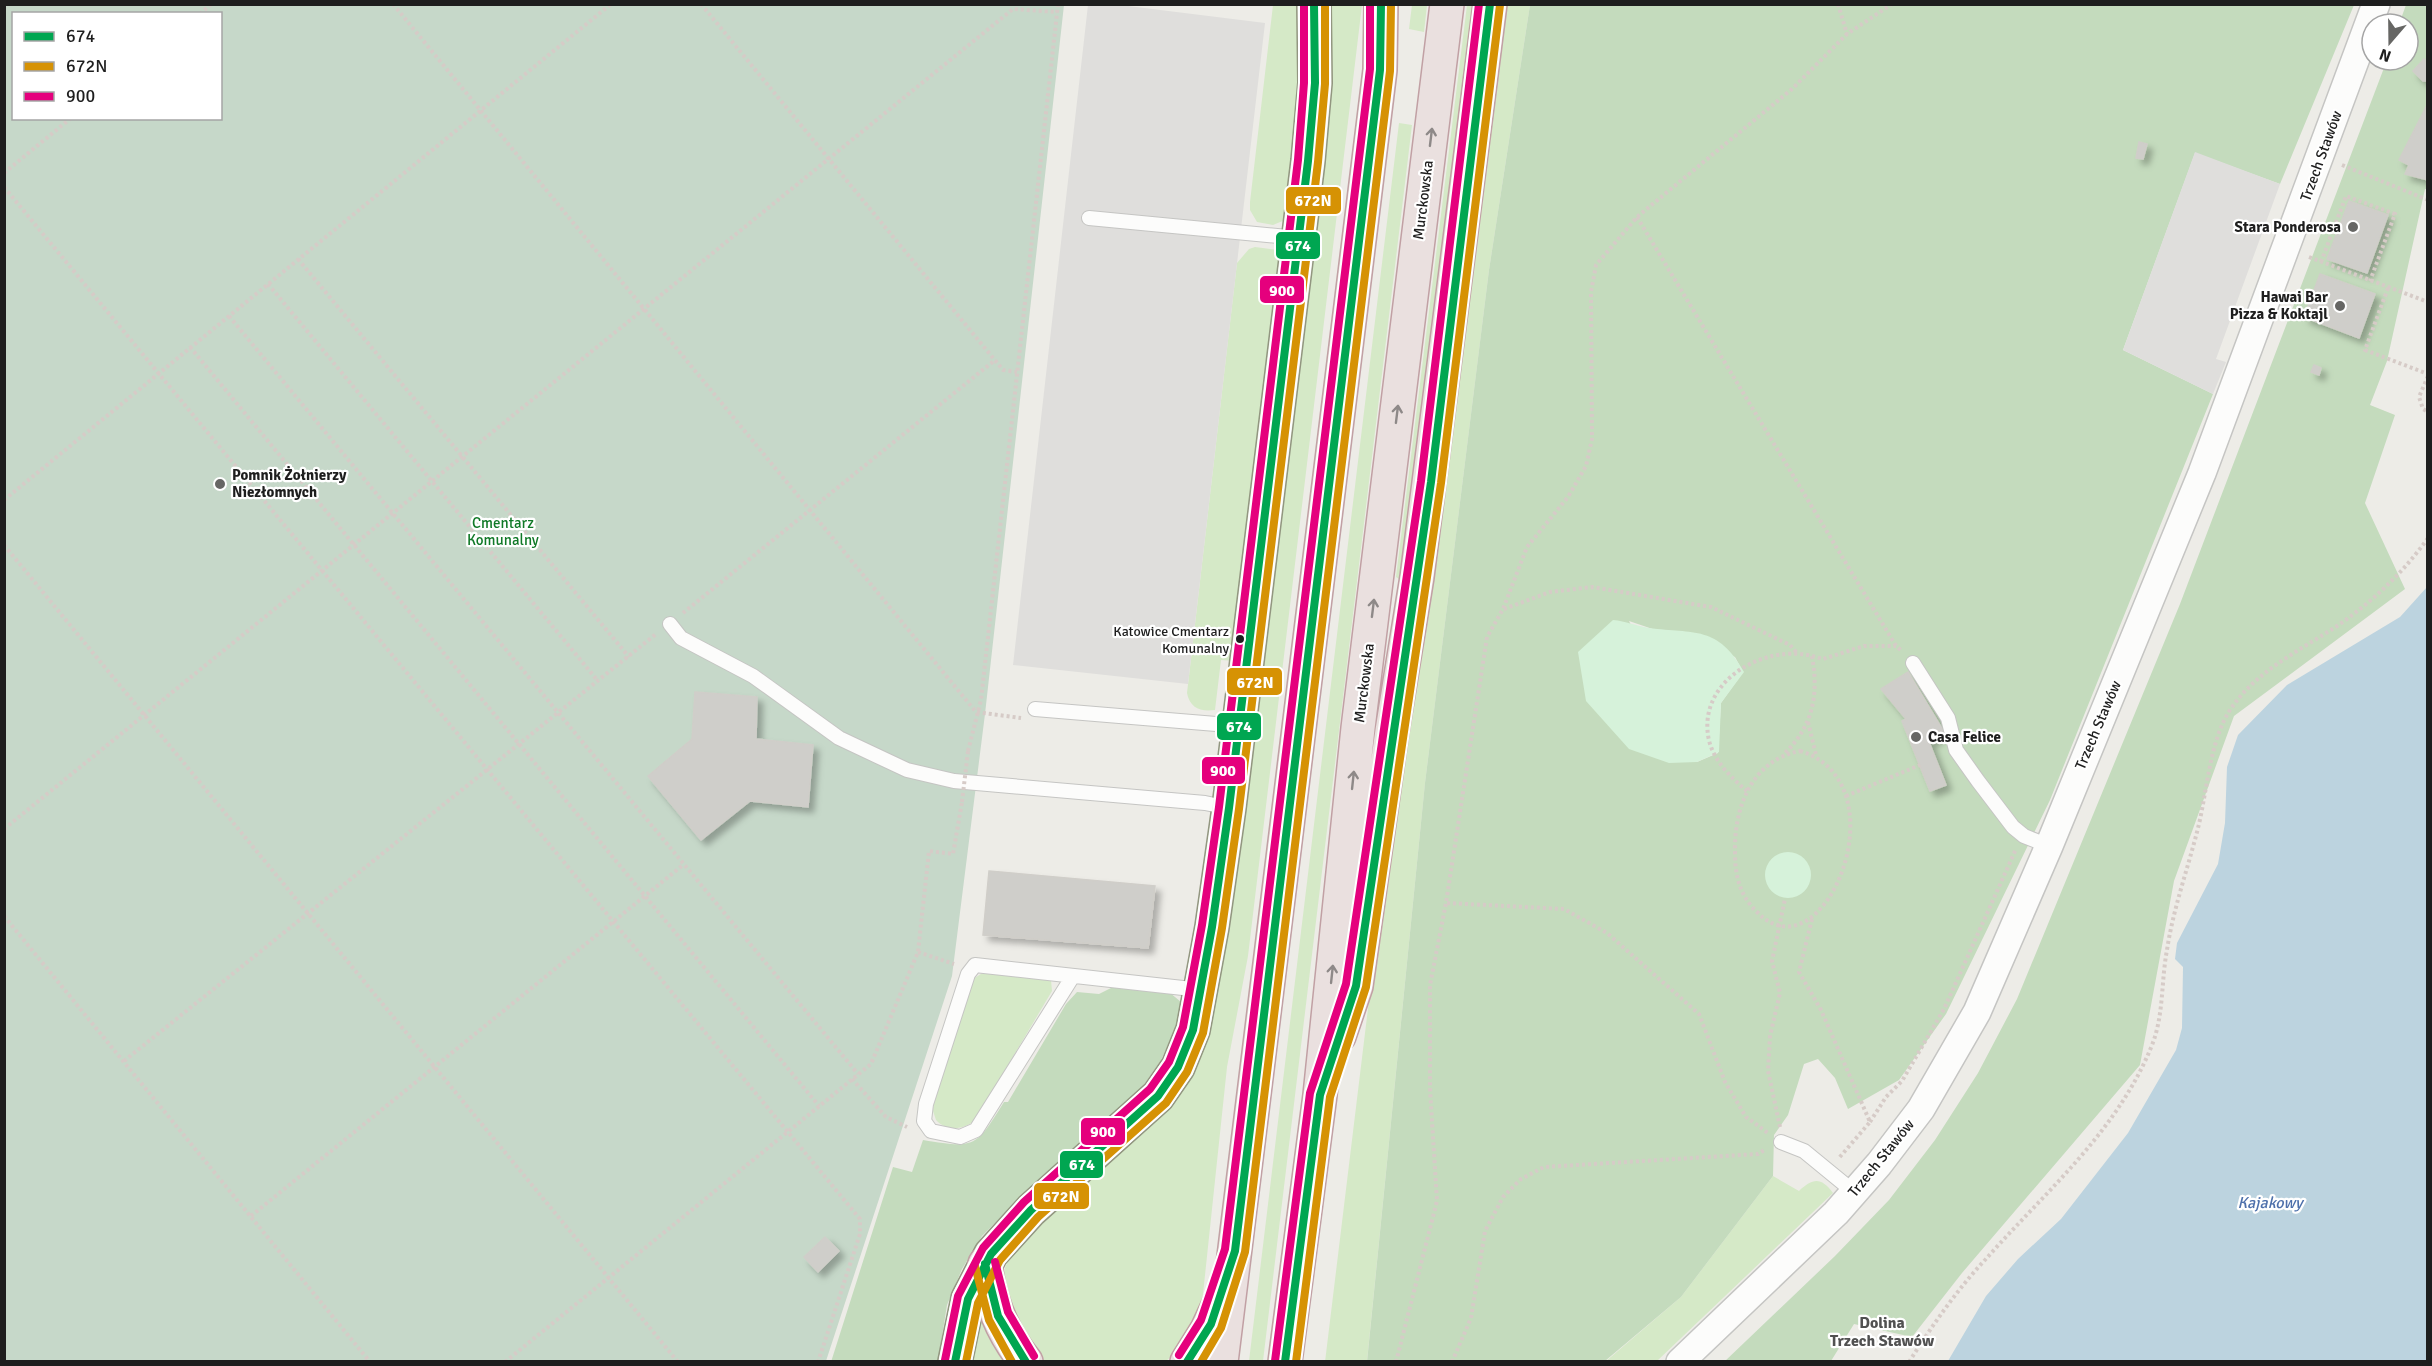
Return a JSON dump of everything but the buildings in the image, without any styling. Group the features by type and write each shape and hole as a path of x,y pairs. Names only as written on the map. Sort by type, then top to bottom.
{"highway":[{"path":"1221,1362 1380,70 1381,4"},
{"name":"Murckowska","path":"1285,1362 1320,1095 1360,717 1447,4"},
{"path":"1320,1095 1356,986 1392,731 1431,482 1490,4"},
{"path":"1187,1362 1207,1329 1220,1301 1235,1251"},
{"path":"985,1264 990,1295 1008,1336 1026,1362"}],"street":[{"path":"956,1362 968,1299 985,1264 1031,1210 1146,1108 1168,1084 1186,1048 1201,990 1229,808 1299,238 1315,83 1314,4"},
{"name":"Trzech Stawów","path":"1680,1362 1836,1213 1879,1164 1921,1108 1977,1012 2049,846 2202,473 2376,4"}],"lane":[{"path":"1089,218 1299,238"},
{"path":"670,624 681,638 753,676 839,738 907,770 954,781 1205,803 1229,808"},
{"path":"1913,663 1948,718 1956,750 2013,827 2024,836 2049,846"},
{"path":"1035,709 1216,724 1238,729"},
{"path":"1073,976 976,1130 960,1137 931,1131 924,1121 926,1104 970,968 975,965 1201,990"},
{"path":"1780,1142 1804,1151 1854,1192"}],"path":[{"path":"393,4 976,712 1025,718 1035,709"},
{"path":"4,500 611,4"},
{"path":"701,4 1003,370 1017,372"},
{"path":"1009,4 1013,9"},
{"path":"505,1362 871,1064 918,952 929,850 953,854 968,751 976,712 981,700 1058,4"},
{"path":"1838,4 1848,33"},
{"path":"1396,1362 1437,1201 1430,1089 1430,986 1446,903 1487,637 1503,609 1527,547 1568,497 1586,466 1592,439 1592,292 1596,265 1638,217 1792,89 1848,33 1892,4"},
{"path":"4,830 1013,9 1057,12"},
{"path":"4,173 69,120"},
{"path":"2342,165 2427,200"},
{"path":"4,187 860,1219 860,1233 818,1362"},
{"path":"2321,262 2346,196 2395,214 2370,281"},
{"path":"1638,217 1896,646 1913,663"},
{"path":"2308,257 2427,302"},
{"path":"298,259 628,657"},
{"path":"268,284 598,681"},
{"path":"2388,288 2366,350 2427,375 2419,397 2423,409 2427,412"},
{"path":"228,316 858,1074"},
{"path":"190,347 819,1106"},
{"path":"124,1061 670,624 995,360"},
{"path":"2427,418 2427,437"},
{"path":"1909,1362 1939,1316 1983,1262 2104,1129 2124,1102 2137,1077 2155,1034 2169,940 2198,830 2208,779 2228,713 2260,675 2374,597 2400,573 2427,538"},
{"path":"4,545 678,1362"},
{"path":"1503,609 1550,592 1592,587 1637,596 1667,597 1711,607 1790,645 1797,653"},
{"path":"1747,791 1724,769 1708,737 1707,720 1714,697 1727,680 1754,661 1797,653 1823,659 1864,646 1896,646"},
{"path":"1783,754 1800,751 1816,756 1830,768 1846,796 1850,817 1846,861 1832,896 1812,918 1799,926 1779,926 1764,919 1739,890 1735,870 1736,825 1747,791 1767,764 1794,744 1808,722 1815,701 1812,656"},
{"path":"1808,722 1816,756"},
{"path":"1846,796 1920,765"},
{"path":"1829,1171 1870,1122 1886,1097 1902,1081 1944,1009 2007,863 2024,836"},
{"path":"251,1216 683,865"},
{"path":"1780,1142 1780,1119 1768,1071 1770,1036 1780,993 1772,961 1785,899"},
{"path":"1446,903 1564,909 1607,933 1699,1014 1725,1082 1746,1117 1780,1142"},
{"path":"4,916 370,1362"},
{"path":"1812,918 1799,972 1821,1010 1870,1122"},
{"path":"918,952 970,968"},
{"path":"852,1078 886,1117 904,1126 921,1130 927,1126"},
{"path":"1452,1362 1472,1318 1485,1231 1503,1197 1521,1179 1544,1167 1758,1154 1780,1142"}],"green space":[{"name":"Cmentarz Komunalny","path":"5,5 1064,5 985,714 952,976 826,1361 5,1362"},
{"path":"1273,5 1302,5 1305,51 1285,220 1273,225 1257,222 1250,210 1250,202"},
{"path":"1326,5 1362,5 1248,956 1227,1067 1201,1313 1179,1350 1166,1361 1042,1361 1018,1332 1002,1275 1012,1251 1181,1088"},
{"path":"1412,5 1427,5 1424,32 1409,29"},
{"path":"1467,5 1475,5 1399,579 1396,577"},
{"path":"1503,5 1530,5 1489,270 1425,783 1367,1361 1325,1362 1393,803"},
{"path":"1530,5 2354,5 2280,184 2195,153 2123,350 2213,394 2050,800 1946,1014 1899,1080 1848,1109 1835,1078 1818,1059 1804,1064 1788,1115 1774,1135 1773,1176 1681,1297 1605,1361 1367,1362 1425,783 1489,270","holes":["1629,621 1735,657 1743,672 1721,703 1718,753 1697,762"]},
{"path":"2406,5 2427,5 2427,189 2425,189 2387,361 2370,405 2395,415 2365,503 2405,589 2234,716 2174,881 2140,1065 1962,1273 1912,1337 1854,1324 1831,1361 1724,1362 1835,1256 1889,1200 1935,1140 1978,1073 2017,999 2180,604 2382,72 2420,72 2420,12 2403,12"},
{"path":"1399,123 1412,125 1263,1361 1249,1361"},
{"path":"1255,247 1279,250 1283,254 1236,661 1221,660 1215,710 1205,710 1196,708 1187,693 1237,263 1249,249"},
{"path":"1613,620 1649,628 1704,635 1725,646 1734,657 1744,672 1721,703 1719,752 1697,762 1669,763 1629,749 1586,701 1578,652"},
{"path":"1793,852 1805,858 1810,866 1810,884 1805,892 1797,897 1783,898 1771,892 1766,884 1765,870 1771,858 1779,853"},
{"path":"984,972 1051,980 1052,991 976,1119 967,1125 951,1128 936,1120 933,1111 934,1104 973,979"},
{"path":"1115,986 1169,992 1181,1002 1176,1027 1161,1060 1137,1095 1041,1177 982,1236 962,1269 947,1305 938,1361 831,1362 893,1167 912,1172 923,1140 965,1144 980,1136 1004,1102 1008,1102 1066,1004 1077,992 1099,994"},
{"path":"1773,1176 1799,1191 1817,1181 1825,1184 1833,1193 1657,1361 1605,1362 1681,1297"},
{"path":"981,1315 1015,1361 969,1362"}],"shaded area":[{"path":"1088,5 1120,5 1265,23 1188,684 1013,665"},
{"path":"2195,152 2280,184 2216,359 2226,362 2213,394 2123,350"}],"water":[{"name":"Kajakowy","path":"2427,587 2427,1361 1948,1361 1986,1296 2018,1259 2061,1219 2128,1133 2176,1050 2182,1028 2183,967 2175,959 2177,943 2218,864 2225,823 2227,767 2238,735 2287,685 2400,617"}],"transit line":[{"name":"900","path":"945,1360 958,1296 983,1248 1024,1202 1150,1089 1169,1062 1183,1027 1202,925 1219,807 1298,160 1304,83 1304,4"},
{"name":"674","path":"955,1362 968,1299 991,1254 1031,1210 1158,1096 1178,1067 1193,1030 1212,927 1229,808 1308,161 1315,83 1314,4"},
{"name":"672N","path":"966,1362 978,1303 1000,1260 1038,1217 1166,1103 1187,1072 1203,1033 1222,928 1239,809 1318,162 1325,84 1325,4"},
{"name":"900","path":"1179,1355 1201,1320 1225,1249 1370,69 1370,4"},
{"name":"674","path":"1187,1362 1211,1324 1235,1251 1380,70 1381,4"},
{"name":"672N","path":"1201,1362 1221,1328 1245,1252 1390,71 1391,4"},
{"name":"900","path":"1275,1361 1310,1093 1346,984 1421,481 1479,4"},
{"name":"674","path":"1285,1362 1320,1095 1356,986 1431,482 1490,4"},
{"name":"672N","path":"1296,1362 1330,1097 1366,987 1441,483 1500,5"},
{"name":"900","path":"995,1262 1008,1312 1034,1356"},
{"name":"674","path":"985,1264 998,1316 1026,1362"},
{"name":"672N","path":"975,1266 989,1320 1012,1362"}],"place":[{"name":"Stara Ponderosa","path":"2353,227"},
{"name":"Hawai Bar Pizza & Koktajl","path":"2340,306"},
{"name":"Pomnik Żołnierzy Niezłomnych","path":"220,484"},
{"name":"Katowice Cmentarz Komunalny","path":"1240,639"},
{"name":"Casa Felice","path":"1916,737"}],"district":[{"name":"Dolina Trzech Stawów","path":"1882,1331"}]}
